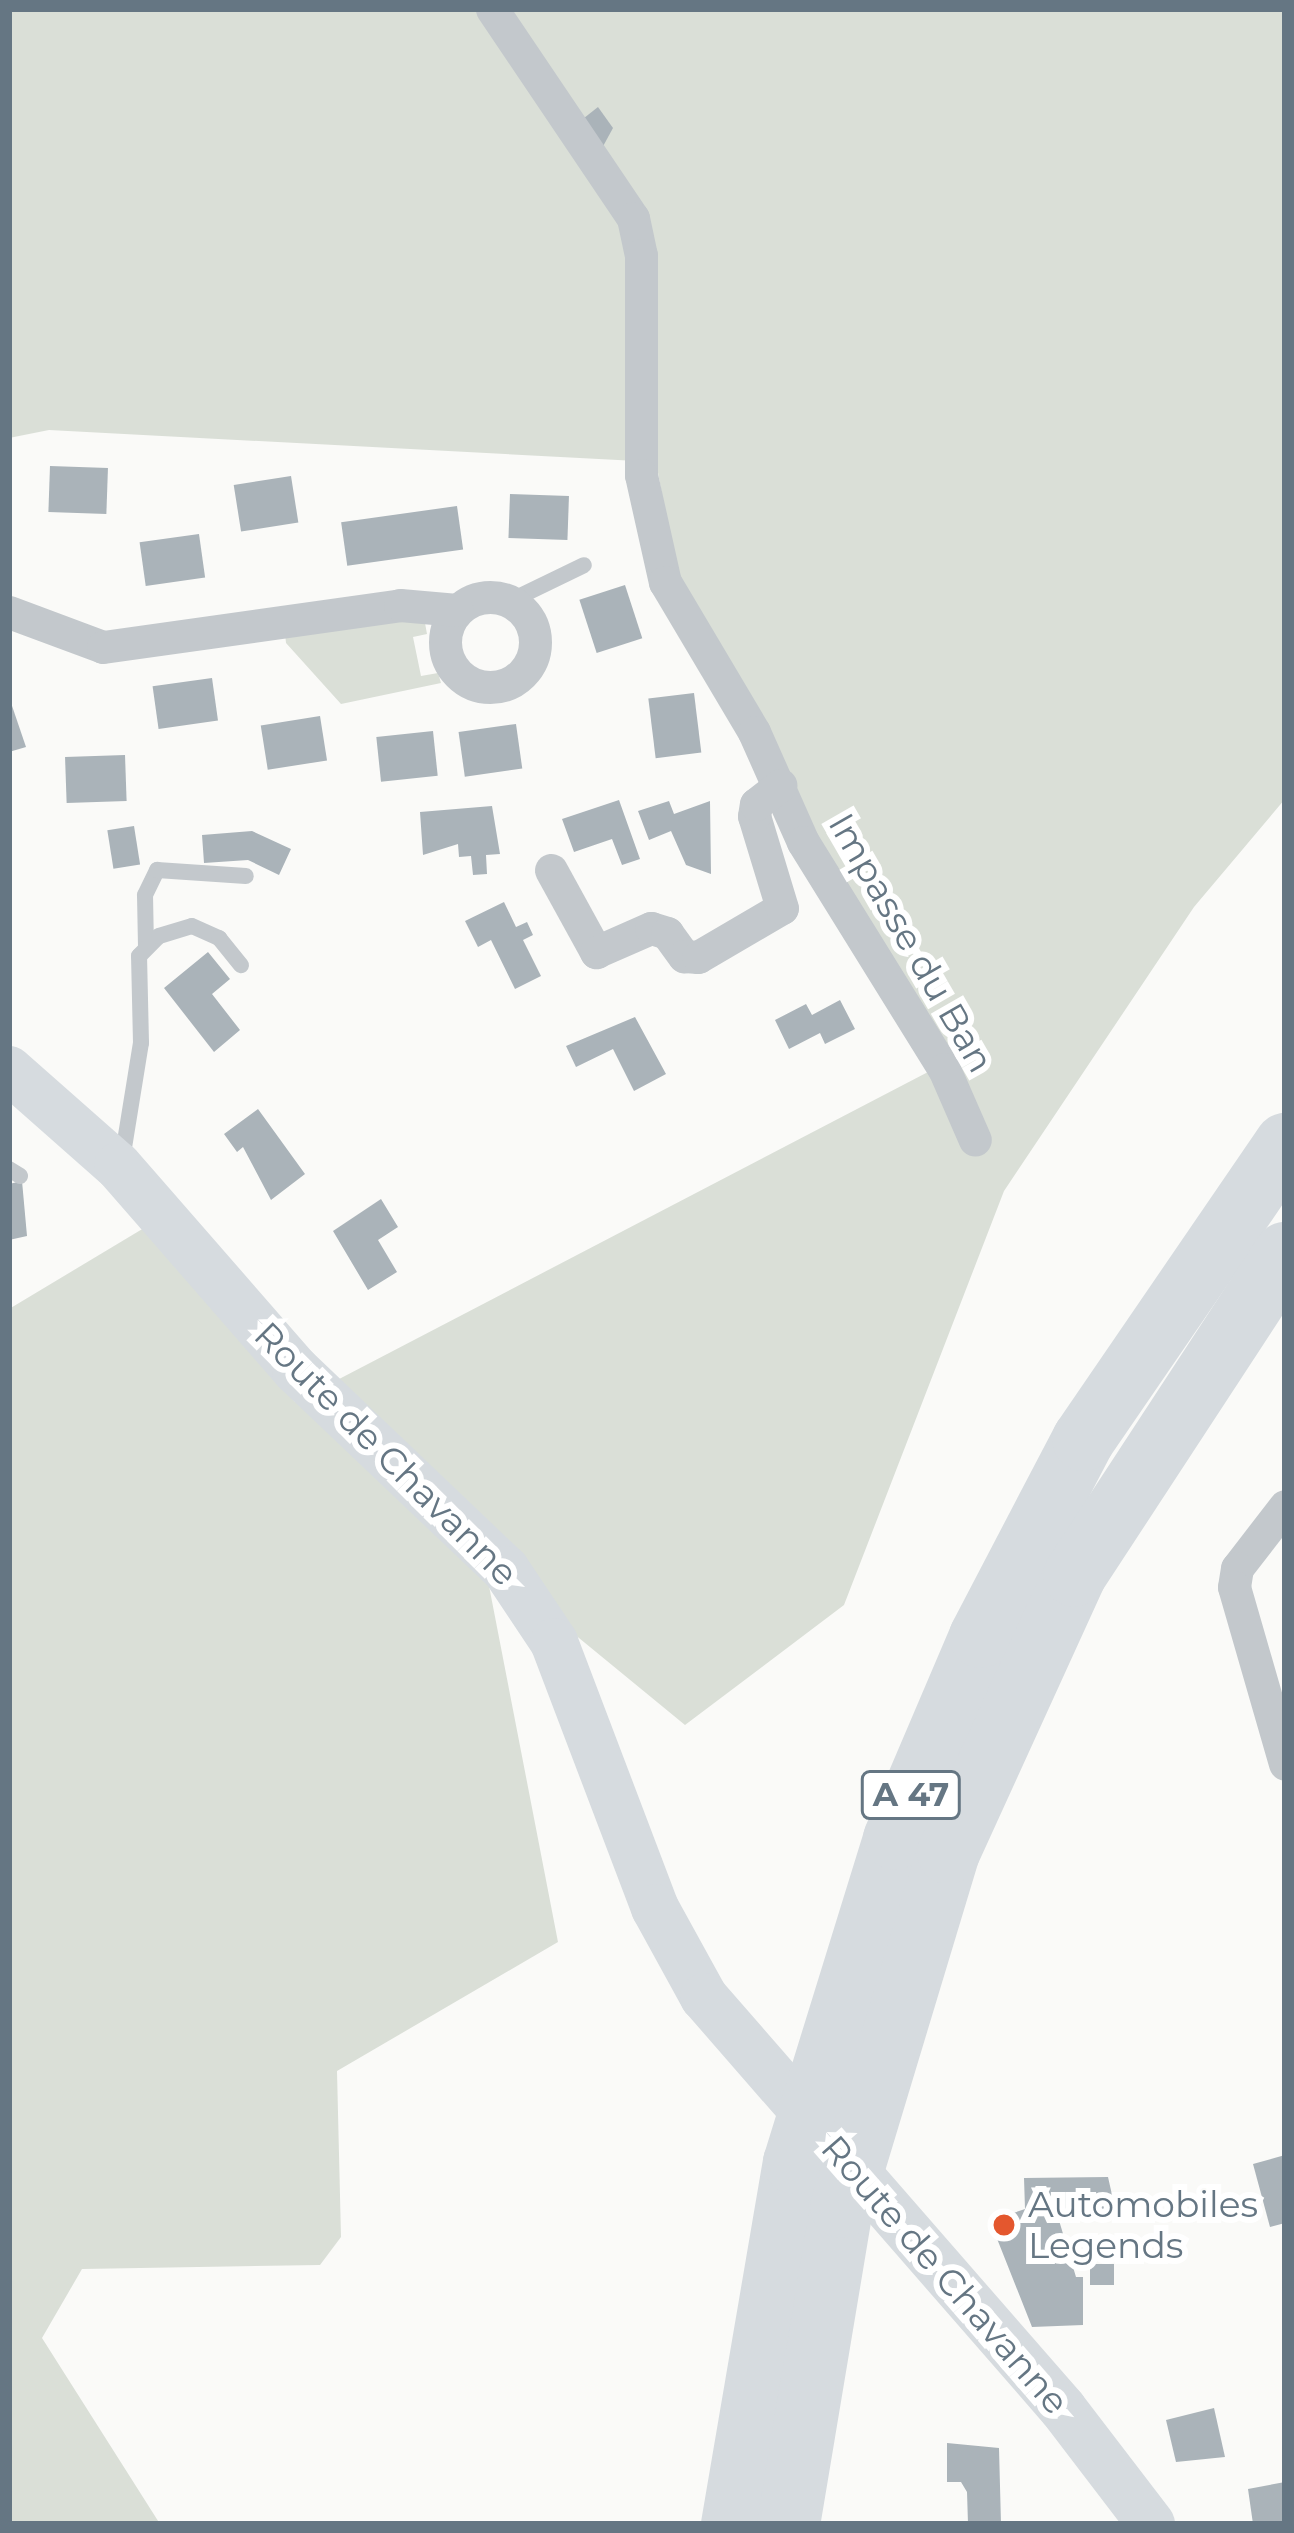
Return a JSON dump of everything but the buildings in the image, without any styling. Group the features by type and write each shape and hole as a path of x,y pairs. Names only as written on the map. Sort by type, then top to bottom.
{"highway":[{"name":"A 47","path":"732,2524 772,2268 821,2056 938,1729 1083,1439 1285,1144"},
{"name":"A 47","path":"788,2524 842,2206 947,1852 1073,1575 1285,1252"}],"main road":[{"name":"Route de Chavanne","path":"9,1070 118,1166 296,1370 472,1534 533,1607 579,1699 663,1924 735,2034 908,2231 1151,2524"}],"street":[{"name":"Impasse du Ban","path":"492,9 633,218 642,287 636,416 651,532 678,611 780,785 802,842 934,1050 975,1140"},
{"path":"9,613 103,647 400,605 457,610 482,597 510,601 535,637 528,666 505,685 475,685 451,666 444,637 457,610"},
{"path":"551,870 596,952 659,929 684,956 698,957 782,908 754,816 756,804 780,785"},
{"path":"1285,1506 1237,1568 1234,1587 1285,1764"}],"lane":[{"path":"510,601 584,565"},
{"path":"118,1166 129,1144 142,1021 137,968 146,946 145,895 158,870 246,875"},
{"path":"146,946 192,926 219,938 241,965"}],"shaded area":[{"path":"9,9 1285,9 1285,799 1194,907 1004,1191 844,1605 685,1725 484,1560 558,1942 337,2071 341,2237 320,2265 82,2269 42,2338 160,2524 9,2524 9,1309 149,1225 295,1402 928,1072 681,597 656,462 49,430 9,438"},
{"path":"403,616 425,623 427,634 413,637 421,676 438,673 441,683 341,704 286,643 285,633"}],"place":[{"name":"Automobiles Legends","path":"1004,2225"}]}
